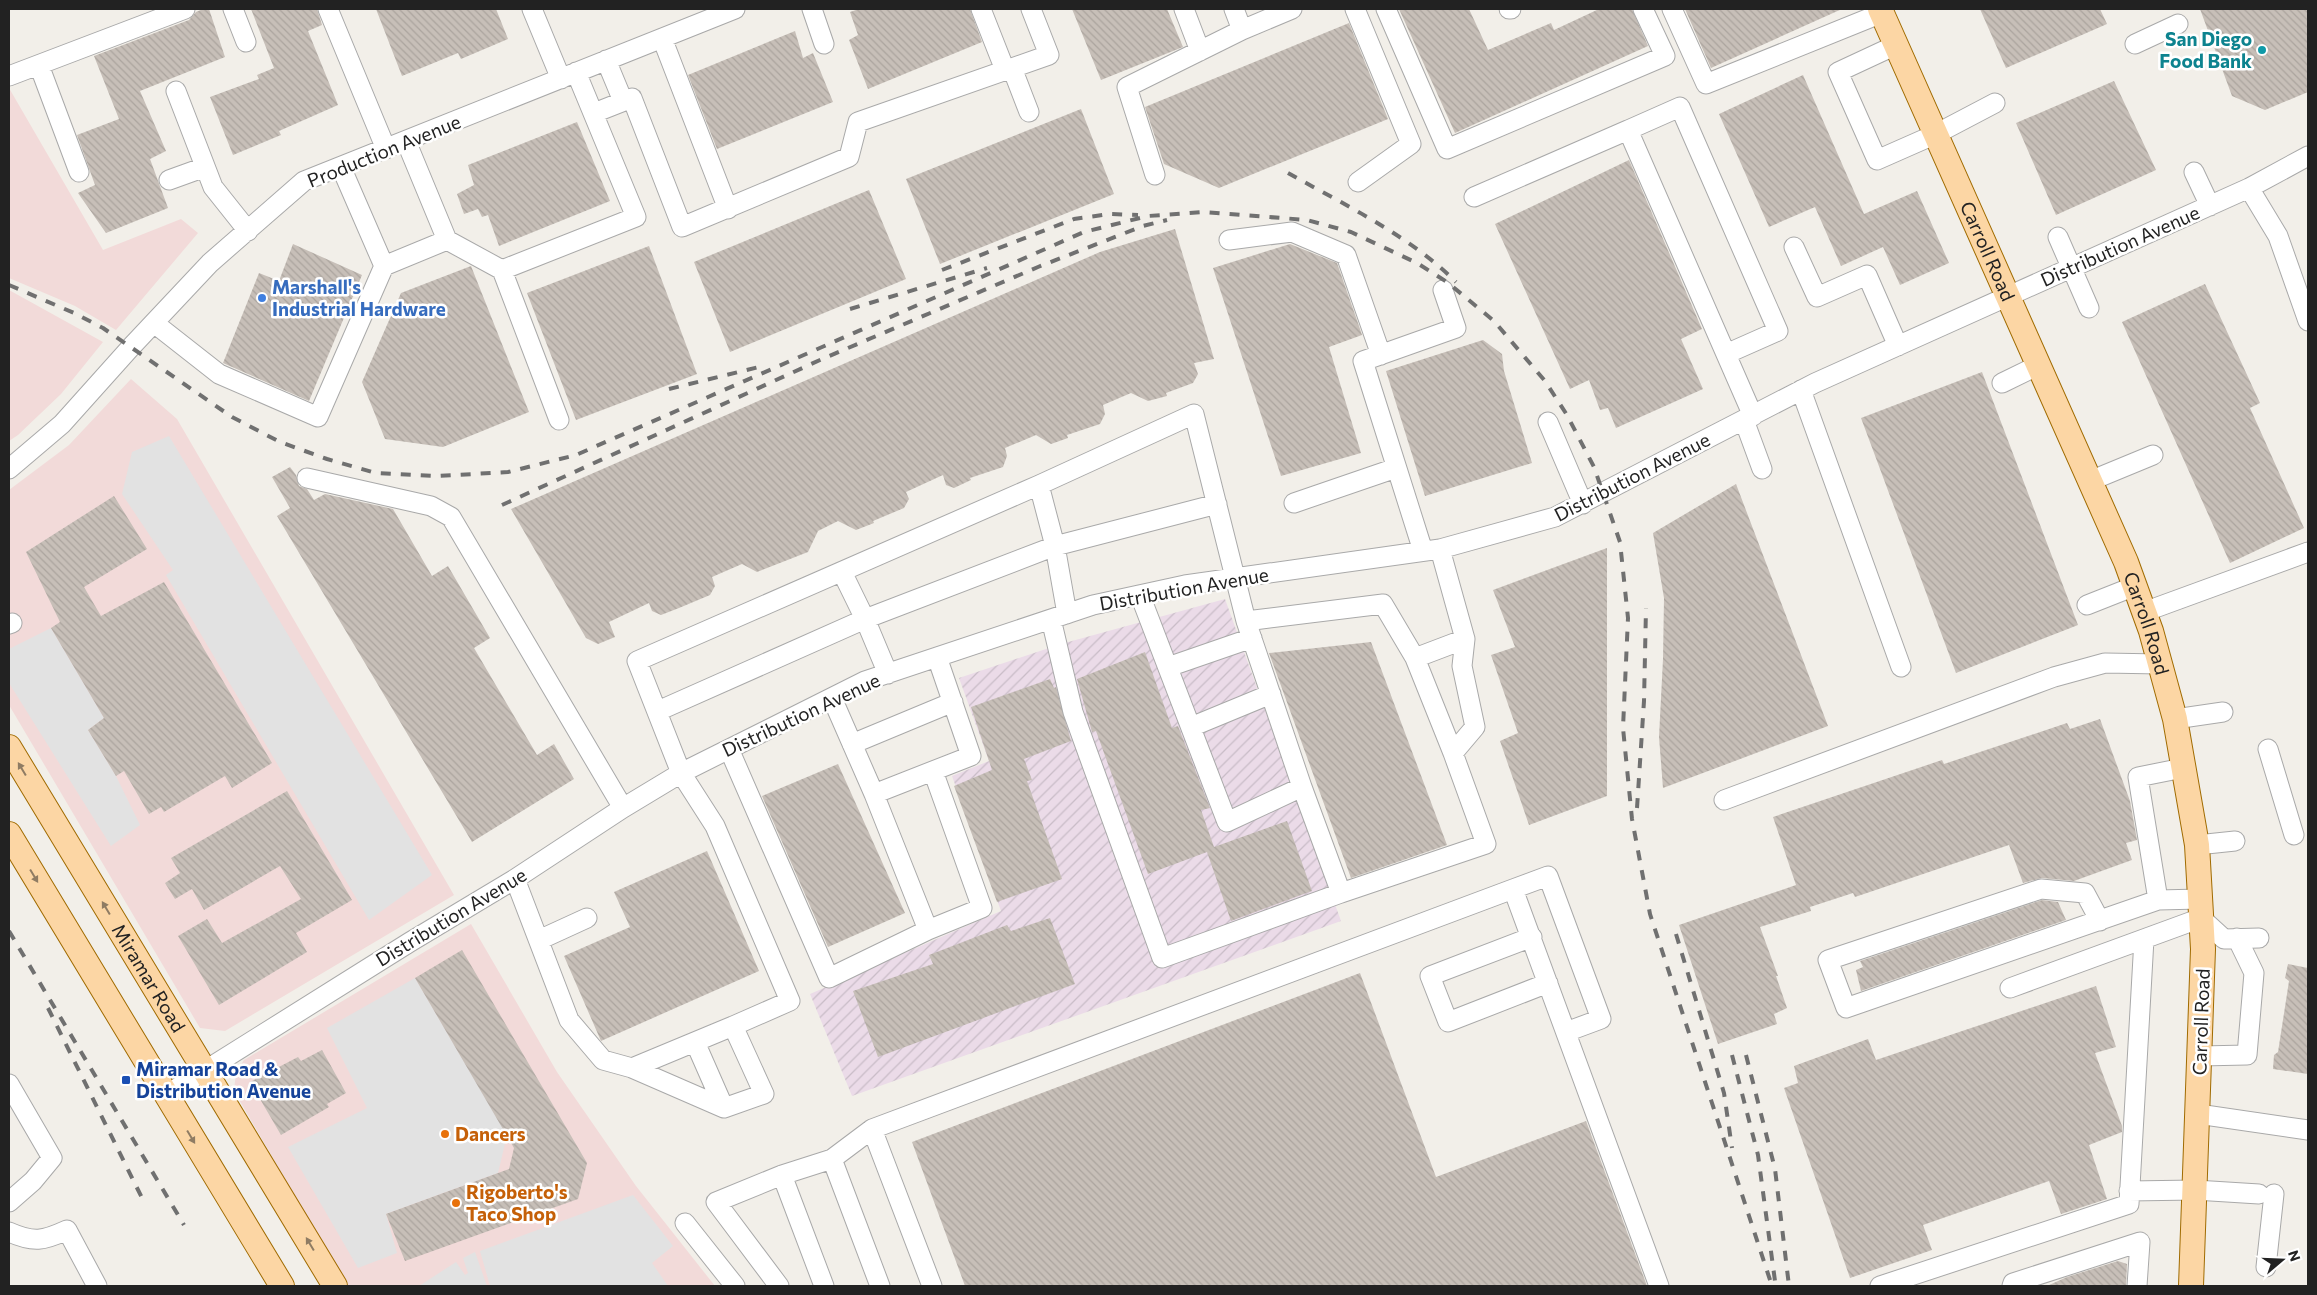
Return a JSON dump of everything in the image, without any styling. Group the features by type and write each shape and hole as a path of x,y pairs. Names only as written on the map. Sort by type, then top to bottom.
{"main road":[{"name":"Carroll Road","path":"1881,11 2009,296 2134,586 2144,612 2175,719 2197,845 2203,949 2191,1286"},
{"name":"Miramar Road","path":"9,747 335,1286"},
{"path":"9,834 282,1286"}],"street":[{"path":"9,76 185,9"},
{"path":"233,9 246,42"},
{"path":"328,9 386,149"},
{"path":"502,270 636,217 594,113 569,75 532,9"},
{"path":"812,9 824,44"},
{"path":"980,9 1029,112"},
{"path":"594,113 632,98 682,227 849,157 858,122 1049,55 1031,9"},
{"path":"1184,9 1200,51"},
{"path":"1234,9 1242,30"},
{"path":"1155,176 1127,87 1242,30 1292,9"},
{"path":"1356,9 1411,144 1358,182"},
{"path":"1386,9 1446,150 1664,56 1643,9"},
{"path":"1672,9 1706,84 1881,11"},
{"name":"Production Avenue","path":"9,469 62,424 210,263 304,181 725,11"},
{"path":"2135,44 2178,24"},
{"path":"662,38 728,209"},
{"path":"1896,46 1838,72 1877,160 1936,134 1995,103"},
{"path":"606,60 623,101"},
{"path":"38,65 79,172"},
{"path":"176,91 213,187 248,231"},
{"path":"1474,197 1680,107 1778,331 1726,354"},
{"path":"1628,130 1726,354 1748,418 1762,469"},
{"path":"406,141 447,240 502,270 559,420"},
{"name":"Distribution Avenue","path":"166,1095 203,1070 515,879 623,808 681,773 865,681 1093,605 1185,586 1431,550 1556,518 1801,390 2249,188 2308,156"},
{"path":"341,167 384,266"},
{"path":"169,180 206,168"},
{"path":"2194,172 2210,206"},
{"path":"2249,188 2278,236 2308,321"},
{"path":"1230,240 1292,232 1346,255 1381,355"},
{"path":"2058,237 2089,308"},
{"path":"154,323 219,374 318,417 384,266 447,240"},
{"path":"1794,247 1817,297 1866,275 1898,346"},
{"path":"1443,290 1456,328 1363,361 1396,468 1431,550 1465,639 1462,666 1475,727 1453,753"},
{"path":"2002,383 2039,365"},
{"path":"1801,390 1901,667"},
{"path":"632,1068 790,1001 716,826 681,773 637,661 1039,485 1194,414 1249,630 1302,787 1341,893"},
{"path":"1548,422 1583,504"},
{"path":"2090,481 2153,455"},
{"path":"1294,503 1396,468"},
{"path":"306,478 431,506 450,516 623,808"},
{"path":"1039,485 1055,546 1059,616 1073,712 1162,958 1341,893 1486,844 1453,753 1415,658 1383,604 1249,630 1168,667"},
{"path":"658,711 865,618 1055,546 1217,504"},
{"path":"2144,612 2308,552"},
{"path":"842,572 865,618 888,674"},
{"path":"2087,605 2134,586"},
{"path":"1140,595 1228,822 1302,787"},
{"path":"1415,658 1465,639"},
{"path":"874,794 971,756 938,657"},
{"path":"1724,800 2054,677 2105,663 2160,664"},
{"path":"1191,728 1271,694"},
{"path":"832,698 874,794 928,930"},
{"path":"852,744 953,702"},
{"path":"2175,719 2223,712"},
{"path":"729,749 829,978 928,930 982,908 933,771"},
{"path":"2268,749 2294,835"},
{"path":"2158,900 2138,777 2184,768"},
{"path":"2197,845 2234,841"},
{"path":"779,1286 716,1202 782,1175 832,1159 872,1129 1548,876 1601,1019 1566,1032"},
{"path":"515,879 569,1020 603,1060 632,1068 724,1108 764,1094 733,1026"},
{"path":"1513,889 1659,1286"},
{"path":"2100,921 2085,893 2041,889 1828,960 1846,1008 2100,921 2158,900 2201,909 2224,939 2259,938"},
{"path":"2010,988 2144,939 2201,909"},
{"path":"539,940 587,918"},
{"path":"1532,937 1430,976 1448,1022 1548,983"},
{"path":"2200,1056 2247,1055 2254,973 2237,938"},
{"path":"1880,1286 2129,1204 2144,939"},
{"path":"695,1042 724,1108"},
{"path":"9,1084 52,1158 33,1181 9,1202"},
{"path":"2198,1114 2308,1130"},
{"path":"872,1129 932,1286"},
{"path":"832,1159 880,1286"},
{"path":"782,1175 824,1286"},
{"path":"2129,1191 2195,1190 2266,1194 2266,1267"},
{"path":"685,1223 735,1286"},
{"path":"9,1232 26,1240 46,1240 67,1230 97,1286"},
{"path":"2012,1286 2013,1283 2140,1242 2137,1286"}],"shaded area":[{"path":"9,88 103,250 181,219 198,233 116,330 75,306 9,278"},
{"path":"9,290 103,342 61,394 18,435 9,441"},
{"path":"131,379 177,419 454,895 225,1031 200,1028 9,705 9,490 69,445"},
{"path":"169,436 432,875 369,920 166,575 173,570 122,494 132,452"},
{"path":"1225,599 1341,921 852,1096 810,994 1001,911 952,776 989,761 959,678 1061,644"},
{"path":"51,628 104,718 88,730 116,776 140,825 111,846 9,683 9,649"},
{"path":"471,924 557,1072 636,1186 715,1286 347,1286 234,1091 236,1072 244,1060"},
{"path":"415,978 507,1135 498,1173 386,1214 397,1253 358,1268 288,1147 367,1108 327,1028"},
{"path":"633,1195 673,1246 652,1263 668,1286 490,1286 480,1251"},
{"path":"475,1252 487,1286 419,1286 456,1262 465,1275 468,1273 463,1258"}],"building":[{"path":"209,9 225,57 140,91 166,151 150,159 168,208 106,233 78,193 95,185 77,135 119,119 94,56 189,20 196,12"},
{"path":"251,9 317,9 322,25 308,31 338,105 279,131 281,135 233,155 210,97 259,79 257,75 274,68"},
{"path":"376,9 496,9 508,39 461,59 458,53 402,76"},
{"path":"859,9 970,9 982,42 868,89 849,40 858,35 850,12"},
{"path":"1072,9 1167,9 1183,47 1101,80"},
{"path":"1399,9 1469,9 1488,50 1551,23 1554,30 1599,9 1632,9 1648,46 1455,133"},
{"path":"1685,9 1842,9 1711,68"},
{"path":"1980,9 2100,9 2107,24 2006,68"},
{"name":"San Diego Food Bank","path":"2200,9 2308,9 2308,92 2265,110 2232,96"},
{"path":"1349,23 1388,119 1219,188 1164,164 1145,107"},
{"path":"795,31 803,58 813,53 833,102 717,149 688,75"},
{"path":"1803,75 1864,214 1917,191 1949,263 1900,285 1883,247 1841,266 1815,207 1769,227 1719,114"},
{"path":"2114,81 2156,170 2056,215 2016,123"},
{"path":"1081,109 1114,194 940,264 906,179"},
{"path":"577,122 610,201 499,246 488,215 482,217 478,209 464,214 457,194 474,185 468,165"},
{"path":"1629,160 1702,329 1681,339 1703,389 1616,428 1608,408 1600,410 1589,380 1570,389 1495,224"},
{"path":"869,190 906,279 730,352 694,262"},
{"path":"1175,229 1214,359 1194,363 1198,374 1193,383 1166,393 1167,396 1148,401 1131,393 1103,405 1105,414 1100,424 1067,435 1068,438 1051,444 1036,435 1005,448 1007,456 1003,467 970,478 971,480 954,488 946,485 943,475 906,492 909,499 904,508 873,521 874,523 856,530 838,521 818,531 808,552 757,572 742,564 712,577 715,586 710,595 679,608 661,615 652,611 649,603 609,622 615,637 598,644 586,638 511,509 1100,252"},
{"path":"293,244 362,275 309,401 223,363 259,273 279,281"},
{"path":"1290,244 1337,263 1359,326 1362,335 1329,347 1361,453 1281,476 1213,268"},
{"path":"649,246 697,374 576,420 527,293"},
{"path":"471,266 529,412 443,447 385,439 362,382 401,293"},
{"path":"2205,284 2260,403 2250,408 2304,528 2230,563 2122,322"},
{"path":"1483,340 1502,354 1504,371 1532,463 1425,496 1386,371"},
{"path":"1982,372 2078,625 1956,673 1861,418"},
{"path":"290,467 296,475 299,486 307,489 314,500 325,494 393,509 432,576 448,566 490,638 474,648 537,755 554,744 574,779 472,842 277,516 290,508 272,477"},
{"path":"1736,484 1828,726 1663,788 1659,737 1664,598 1653,533"},
{"path":"114,496 147,549 84,587 101,616 164,582 272,763 232,788 225,776 164,812 161,807 149,814 124,771 116,776 88,730 104,718 51,628 60,622 26,552"},
{"path":"1607,548 1607,796 1529,825 1500,741 1518,733 1491,655 1515,647 1493,590"},
{"path":"1371,642 1447,845 1351,878 1269,653"},
{"path":"1145,652 1172,728 1178,726 1210,808 1201,810 1214,847 1287,821 1312,891 1231,921 1207,852 1148,874 1096,731 1092,732 1077,679"},
{"path":"1050,679 1054,688 1056,687 1071,741 1024,759 1032,780 1027,781 1062,879 997,902 954,786 992,770 971,707"},
{"path":"2100,719 2130,801 2137,840 2126,843 2132,860 2074,881 2042,878 2023,883 2009,845 1855,897 1853,893 1810,907 1811,911 1760,927 1778,976 1776,976 1787,1008 1774,1014 1777,1024 1718,1044 1679,925 1796,885 1773,817 1942,760 1944,764 2067,723 2070,729"},
{"path":"838,764 905,913 828,947 762,796"},
{"path":"287,791 352,900 296,933 307,952 219,1005 178,936 207,919 222,943 301,899 280,866 204,910 192,889 175,899 165,883 180,873 171,858"},
{"path":"707,851 759,971 601,1041 564,956 630,927 614,892"},
{"path":"2042,900 2058,902 2066,920 1861,991 1856,970 1863,967 1860,961"},
{"path":"1050,918 1075,984 878,1057 853,991 933,964 929,955 1007,925 1011,931"},
{"path":"462,950 587,1163 578,1199 405,1261 386,1214 509,1169 514,1148 415,978"},
{"path":"2288,964 2308,968 2308,1074 2273,1069 2274,1055 2278,1052 2289,981 2285,978"},
{"path":"1360,973 1436,1177 1586,1121 1647,1286 965,1286 912,1142"},
{"path":"2096,986 2116,1047 2095,1053 2122,1126 2122,1132 2089,1145 2107,1199 2061,1214 2049,1181 1923,1225 1932,1250 1850,1278 1784,1088 1798,1083 1794,1066 1868,1039 1876,1060"},
{"path":"322,1050 346,1093 327,1104 329,1107 281,1135 250,1082 298,1057 301,1061"},
{"path":"2118,1261 2127,1264 2126,1286 2047,1286 2067,1277"}],"railway":[{"path":"1288,173 1354,209 1398,236 1438,265 1456,282"},
{"path":"9,285 74,313 103,328 232,417 280,442 327,459 376,473 438,476 508,472 576,455 1084,232 1148,216 1204,212 1307,220 1351,232 1417,263 1447,282 1494,321 1545,381 1567,415 1594,467 1620,542 1628,618 1623,728 1632,819 1650,914 1772,1286"},
{"path":"942,270 1074,219 1110,214 1138,215"},
{"path":"502,505 820,360 1038,267 1143,226 1167,220"},
{"path":"850,309 987,268"},
{"path":"669,389 759,367"},
{"path":"1637,808 1644,701 1646,608"},
{"path":"9,931 184,1225"},
{"path":"1676,934 1724,1093 1732,1148"},
{"path":"48,1008 145,1204"},
{"path":"1732,1055 1758,1155 1775,1281"},
{"path":"1746,1055 1775,1169 1789,1286"}],"place":[{"name":"San Diego Food Bank","path":"2262,50"},
{"name":"Marshall's Industrial Hardware","path":"262,298"},
{"name":"Miramar Road & Distribution Avenue","path":"126,1080"},
{"name":"Dancers","path":"445,1134"},
{"name":"Rigoberto's Taco Shop","path":"456,1203"}]}
